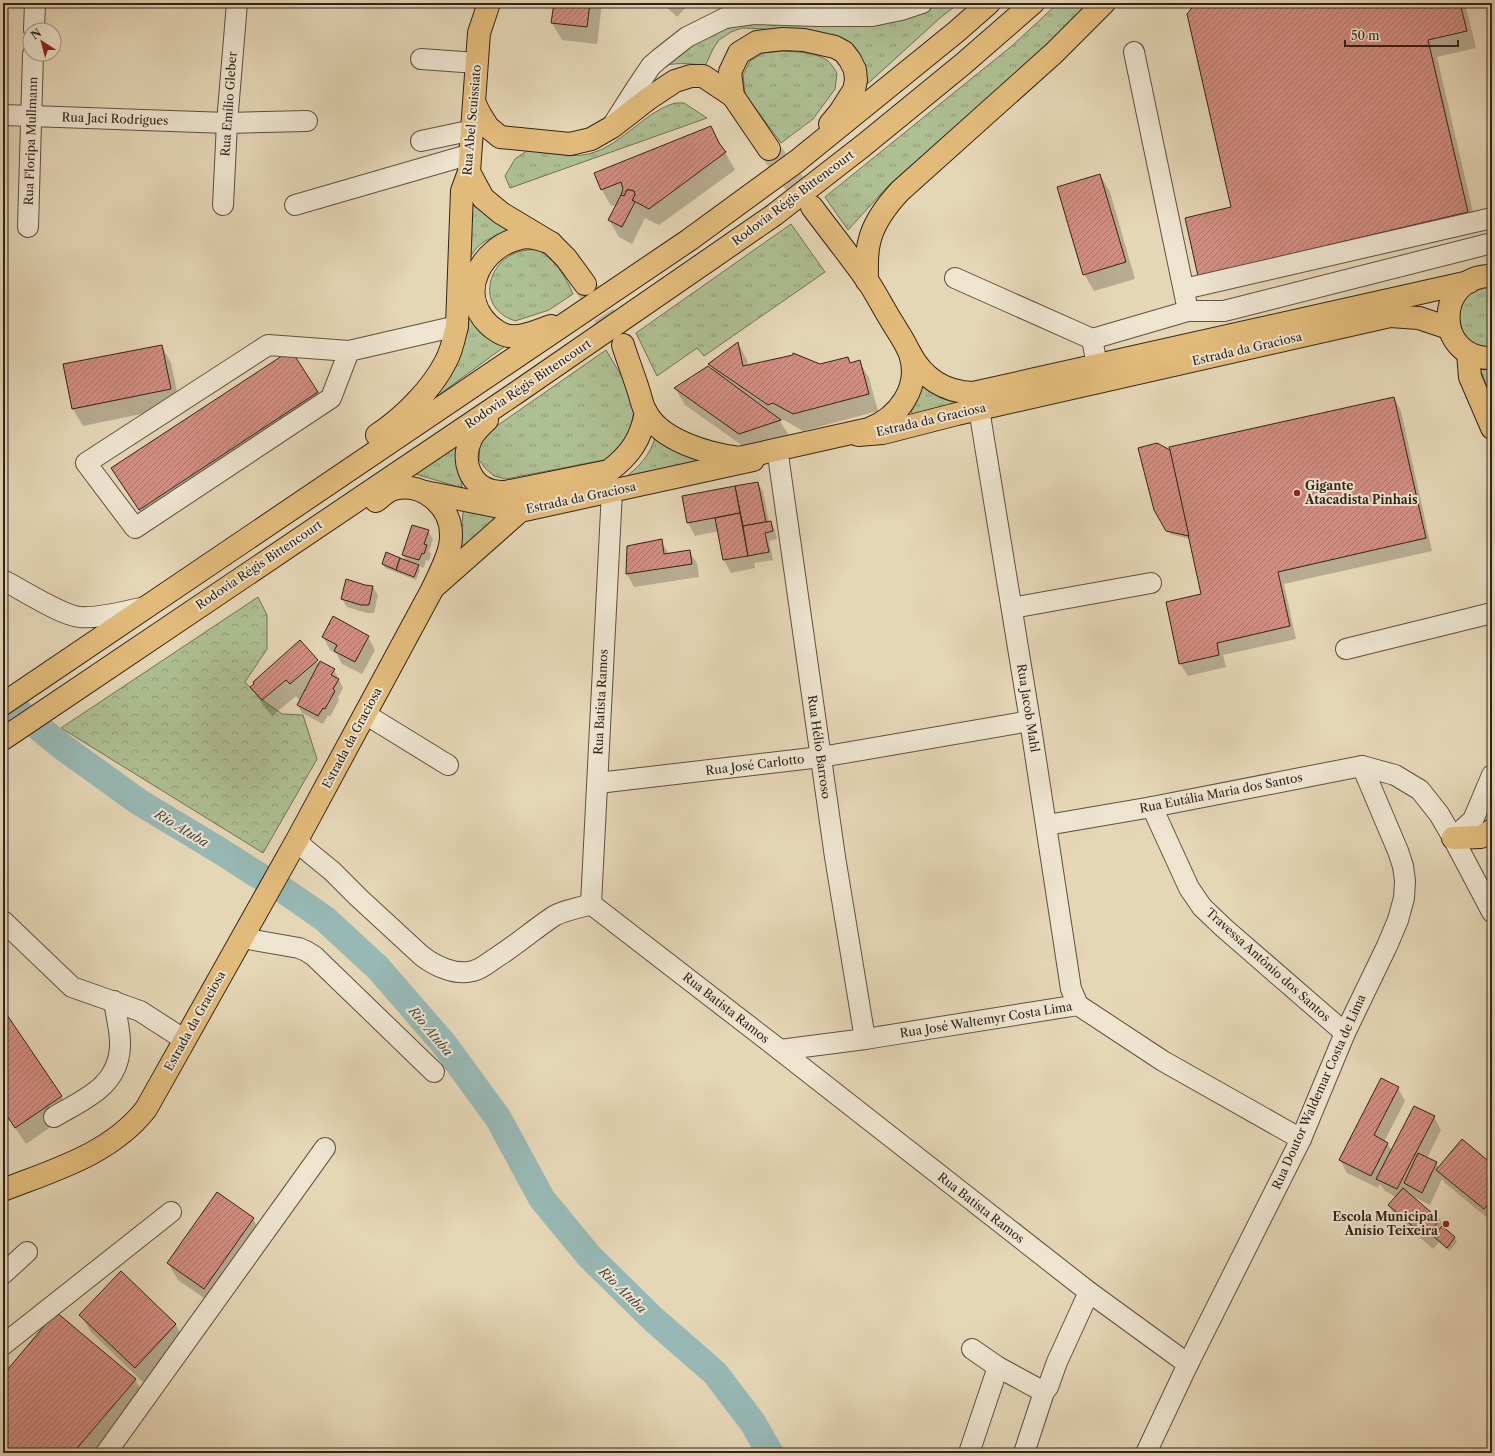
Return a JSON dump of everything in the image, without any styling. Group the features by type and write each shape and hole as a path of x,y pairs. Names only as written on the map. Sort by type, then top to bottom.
{"main road":[{"name":"Rua Abel Scuissiato","path":"472,3 479,33"},
{"name":"Rua Abel Scuissiato","path":"147,607 235,532 392,425 425,392 437,377 453,344 457,326 462,191 470,163 479,33 489,3"},
{"path":"3,704 689,240 797,161 956,32 989,3"},
{"name":"Rodovia Régis Bittencourt","path":"3,739 516,393 774,215 864,145 963,64 1033,3"},
{"path":"867,280 869,244 878,220 890,202 900,191 1054,53 1104,3"},
{"path":"733,96 730,72 739,53 757,42 783,39 804,40 835,47 844,52 855,70 856,80 854,90 836,117 797,161"},
{"path":"475,104 488,127 500,138 570,144 591,139 612,127 648,99 675,81 691,76 703,76 733,96 769,149"},
{"path":"500,138 483,150 477,158 470,163 483,198 501,213 551,243 566,258 585,284"},
{"name":"Estrada da Graciosa","path":"812,207 867,280 920,369 934,382 943,387 963,392 973,393 1469,282 1480,277 1492,276"},
{"path":"551,243 534,238 522,237 506,243 491,253 480,267 474,284 475,301 481,317 493,329 509,336 526,334 578,315"},
{"path":"1469,282 1462,287 1451,302 1448,320 1449,328 1460,346 1468,353 1476,357 1492,358"},
{"name":"Estrada da Graciosa","path":"3,1190 87,1156 111,1143 127,1130 146,1109 287,859 433,588 520,512 778,455 827,438 883,433 979,409 1390,316 1419,318 1449,328"},
{"path":"623,345 646,412 654,423 692,448 722,456 739,458 869,428 885,421 904,401 911,385 913,369 910,353"},
{"path":"1468,353 1470,377 1492,428"},
{"path":"516,393 471,438 466,450 466,463 471,476 480,486 492,491 505,492 609,470 630,452 638,440 646,412"},
{"path":"162,631 262,579 392,489 402,488 422,491 520,512"},
{"path":"422,491 431,496 441,506 449,518 451,528 450,546 433,588"},
{"path":"1453,838 1481,837 1492,830"}],"street":[{"path":"34,22 35,3"},
{"name":"Rua Emílio Gleber","path":"223,205 227,123 237,3"},
{"path":"612,127 651,66 687,37 725,18 753,14 872,16 901,10 922,3"},
{"path":"1134,52 1188,311"},
{"path":"421,59 477,63"},
{"name":"Rua Floripa Mullmann","path":"28,227 33,62"},
{"name":"Rua Jaci Rodrigues","path":"3,115 227,123 307,121"},
{"path":"421,141 473,130"},
{"path":"295,205 470,163"},
{"path":"1184,289 1492,218"},
{"path":"955,278 1092,339 1188,311 1224,311 1492,243"},
{"path":"349,350 331,398 135,528 86,463 268,345 349,350 457,326"},
{"path":"1092,339 1096,365"},
{"name":"Rua Jacob Mahl","path":"979,409 1047,825 1071,989 1078,1006"},
{"name":"Rua Hélio Barroso","path":"778,455 820,757 865,1039"},
{"name":"Rua Batista Ramos","path":"612,491 591,904 1089,1292 1188,1364"},
{"path":"3,580 56,609 70,615 80,617 147,607"},
{"path":"1012,608 1151,583"},
{"path":"1346,649 1492,613"},
{"path":"365,714 448,765"},
{"name":"Rua José Carlotto","path":"598,783 820,757 1030,721"},
{"name":"Rua Eutália Maria dos Santos","path":"1047,825 1152,807 1362,766 1395,775 1420,790 1439,814 1492,912"},
{"name":"Rua Doutor Waldemar Costa de Lima","path":"1146,1453 1188,1364 1301,1139 1345,1033 1398,920 1404,898 1405,881 1403,866 1398,850 1362,766"},
{"path":"1453,838 1473,820 1492,775"},
{"name":"Travessa Antônio dos Santos","path":"1152,807 1189,888 1202,906 1224,928 1345,1033"},
{"path":"297,840 428,961 442,968 458,972 465,973 479,969 515,946 555,916 591,904"},
{"path":"3,921 72,987 140,1011 185,1040"},
{"path":"242,938 306,950 434,1072"},
{"path":"54,1118 101,1088 112,1076 118,1060 120,1046 114,1001"},
{"name":"Rua José Waltemyr Costa Lima","path":"780,1050 865,1039 1078,1006 1163,1061 1301,1139"},
{"path":"106,1453 325,1148"},
{"path":"3,1345 171,1212"},
{"path":"3,1274 27,1252"},
{"path":"1024,1453 1044,1392 1048,1386 1056,1362 1089,1292"},
{"path":"972,1349 998,1367 1044,1392"},
{"path":"969,1453 998,1367"}],"green space":[{"path":"939,3 959,3 940,18 864,87 810,31 742,28 731,32 719,40 705,66 695,64 665,65 700,39 739,21 838,26 880,25 927,11"},
{"path":"1058,3 1091,3 1035,57 890,184 848,230 825,197 1013,45"},
{"path":"782,51 805,53 822,57 831,64 837,73 835,89 813,119 781,143 745,94 743,75 750,61 763,53"},
{"path":"675,103 684,103 707,118 510,188 505,176 515,159 528,150 571,155 583,155 596,152 619,139 651,115"},
{"path":"472,205 502,224 516,230 496,236 484,242 474,251 470,258"},
{"path":"791,224 825,272 704,356 697,348 657,376 636,333"},
{"path":"537,249 559,268 567,280 573,294 549,310 515,321 504,316 496,308 491,300 490,283 498,266 505,259 513,254 525,250"},
{"path":"1492,285 1492,349 1473,346 1461,333 1458,312 1464,299 1474,289"},
{"path":"466,305 472,321 480,332 491,339 508,344 436,397 451,368"},
{"path":"606,350 628,387 634,409 631,430 623,446 609,459 506,479 494,476 485,468 479,460 480,446 488,432"},
{"path":"1479,366 1492,370 1492,401"},
{"path":"920,384 943,398 959,403 913,414 911,412 918,398"},
{"path":"655,438 709,459 623,479 642,462 650,451"},
{"path":"459,442 462,488 412,473"},
{"path":"464,511 497,517 460,549 463,513"},
{"path":"258,597 267,615 267,649 245,682 261,699 282,714 303,715 317,759 263,853 61,728"}],"building":[{"path":"554,3 590,3 587,27 551,23"},
{"path":"1196,3 1460,3 1467,31 1428,40 1468,212 1198,276 1185,218 1231,207 1187,14"},
{"path":"711,126 719,143 726,152 649,209 632,200 635,195 634,191 627,190 624,196 621,195 623,189 621,182 601,190 594,173"},
{"path":"1100,174 1126,262 1083,275 1057,187"},
{"path":"627,190 634,191 635,195 632,200 635,202 622,227 608,220 621,195 624,196"},
{"path":"738,342 743,366 793,355 793,353 820,364 848,357 850,363 860,360 869,394 793,414 773,403 768,405 708,364"},
{"path":"162,345 171,389 72,409 63,364"},
{"path":"291,350 318,392 139,510 111,468"},
{"path":"708,366 781,420 739,434 674,388"},
{"name":"Gigante Atacadista Pinhais","path":"1394,397 1426,538 1278,572 1290,626 1217,643 1219,655 1179,664 1166,602 1201,594 1169,447"},
{"path":"1157,443 1170,450 1189,536 1166,531 1154,510 1138,448"},
{"path":"758,482 766,522 743,526 735,486"},
{"path":"735,486 740,513 687,523 682,496"},
{"path":"740,513 748,556 723,560 715,518"},
{"path":"771,521 773,531 765,533 769,552 748,556 743,526"},
{"path":"412,525 429,530 424,544 427,545 424,554 422,553 419,560 402,555"},
{"path":"662,539 664,554 690,550 692,564 626,574 627,546"},
{"path":"386,552 400,558 396,570 382,564"},
{"path":"400,558 419,565 414,577 396,570"},
{"path":"346,579 373,586 369,605 361,605 341,599"},
{"path":"333,616 369,636 355,662 334,651 337,645 322,637"},
{"path":"300,640 318,660 290,684 286,680 262,700 250,687 254,684 253,682"},
{"path":"320,661 335,669 331,675 339,679 333,689 335,691 325,709 323,708 318,716 297,705"},
{"path":"3,1009 62,1096 15,1128 3,1110"},
{"path":"1381,1078 1399,1087 1374,1135 1388,1143 1371,1176 1339,1160"},
{"path":"1414,1106 1435,1116 1397,1189 1376,1179"},
{"path":"1462,1139 1492,1164 1492,1199 1484,1209 1436,1170"},
{"path":"1418,1153 1437,1162 1422,1193 1404,1183"},
{"path":"1403,1188 1440,1220 1425,1237 1388,1205"},
{"path":"217,1192 254,1218 204,1289 167,1263"},
{"path":"1442,1226 1455,1237 1447,1248 1433,1236"},
{"path":"121,1271 176,1324 135,1368 79,1315"},
{"path":"56,1312 136,1379 73,1453 12,1453 3,1445 3,1375"}],"waterway":[{"name":"Rio Atuba","path":"3,699 64,748 139,802 276,885 325,919 378,968 444,1044 498,1118 542,1199 589,1256 653,1319 715,1373 753,1423 770,1453"}],"tunnel":[{"path":"769,149 812,207"},
{"path":"586,287 621,342"}],"place":[{"name":"Gigante Atacadista Pinhais","path":"1297,493"},
{"name":"Escola Municipal Anísio Teixeira","path":"1446,1224"}]}
